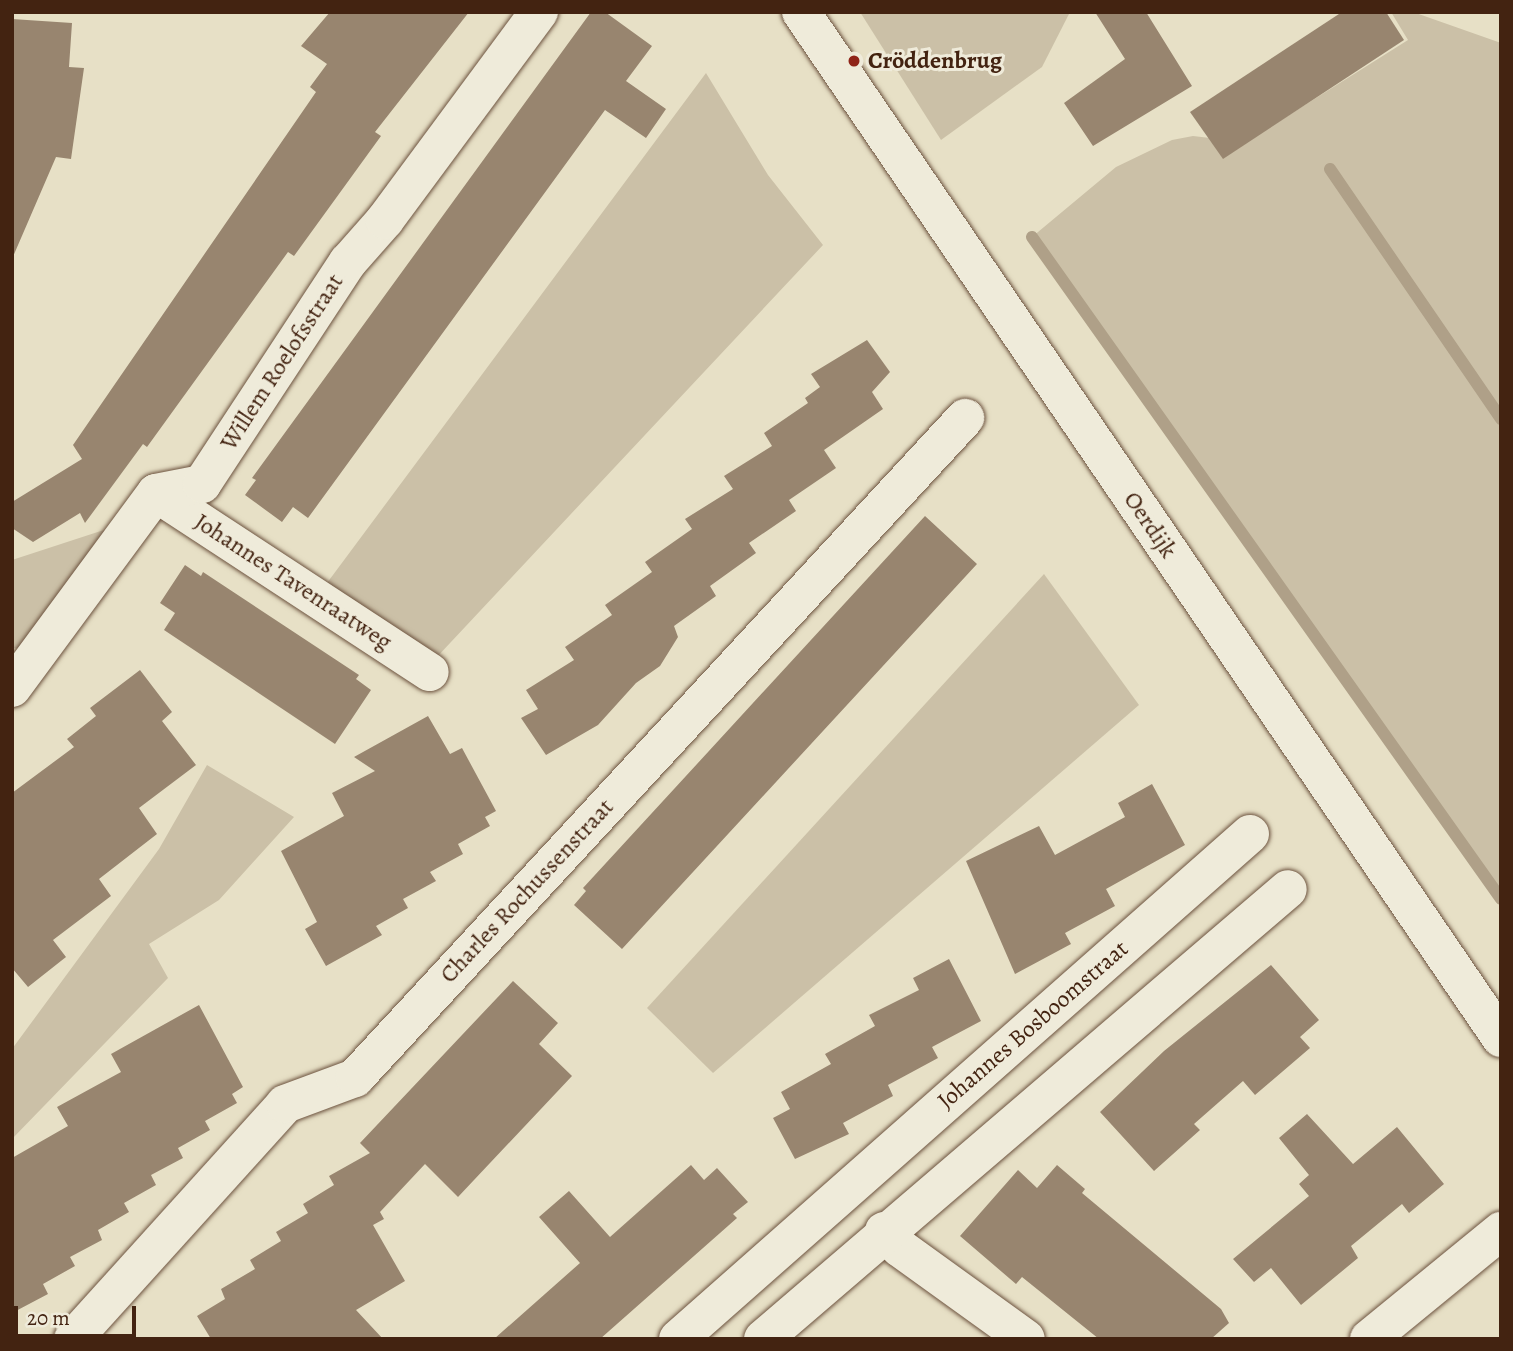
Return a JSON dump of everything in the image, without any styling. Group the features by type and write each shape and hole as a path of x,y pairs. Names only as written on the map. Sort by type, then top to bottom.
{"street":[{"name":"Willem Roelofsstraat","path":"156,493 202,484 348,262 385,220 540,12"},
{"name":"Oerdijk","path":"801,12 1501,1038"},
{"name":"Charles Rochussenstraat","path":"73,1339 285,1104 355,1077 965,418"},
{"name":"Johannes Tavenraatweg","path":"156,493 430,672"},
{"path":"12,688 156,493"},
{"name":"Johannes Bosboomstraat","path":"678,1339 1250,834"},
{"path":"763,1339 871,1243 1288,889"},
{"path":"817,1216 871,1243 900,1248 1026,1339"},
{"path":"1369,1339 1501,1231"}],"shaded area":[{"path":"860,12 1070,12 1042,67 941,140"},
{"path":"1391,12 1413,12 1501,43 1501,902 1032,237 1116,167 1172,140 1193,136 1227,140 1259,134 1408,40"},
{"path":"706,73 768,175 823,245 436,658 327,583"},
{"path":"113,527 24,650 14,648 12,560"},
{"path":"1044,574 1139,705 713,1073 647,1008"},
{"path":"207,765 294,817 219,900 149,944 168,978 12,1139 12,1049 159,849"}],"building":[{"path":"330,12 469,12 375,132 381,136 294,256 288,252 147,447 143,444 85,523 80,513 33,542 12,528 12,502 82,459 73,445 316,92 310,87 327,64 301,46"},
{"path":"591,12 605,12 652,46 626,81 666,109 646,138 605,110 308,518 293,507 282,522 245,495 256,480 252,478"},
{"path":"1095,12 1146,12 1192,86 1093,146 1064,103 1125,59"},
{"path":"1342,12 1386,12 1404,40 1223,159 1190,112"},
{"path":"12,19 72,23 69,67 84,68 71,159 56,157 12,259"},
{"path":"867,340 890,372 872,392 883,409 824,450 836,468 789,500 796,511 749,543 756,553 710,586 716,596 674,626 678,637 660,666 636,683 598,725 546,755 521,718 538,709 526,690 574,660 565,647 612,615 605,605 652,572 645,562 692,529 685,519 733,489 724,476 772,446 764,433 808,403 805,398 820,387 811,374"},
{"path":"925,516 977,564 622,949 574,905 586,891 583,888"},
{"path":"185,565 201,576 203,572 359,675 356,679 371,690 335,744 164,630 175,613 160,603"},
{"path":"140,670 172,712 162,721 196,765 139,808 157,834 99,879 111,896 53,940 66,957 28,987 12,968 12,793 74,747 67,739 96,716 90,708"},
{"path":"428,716 450,754 462,748 496,811 485,817 490,826 458,844 463,854 430,872 436,881 403,899 408,908 376,926 382,935 326,966 305,929 317,922 281,851 344,816 332,793 375,771 354,757"},
{"path":"1152,784 1185,845 1106,889 1115,906 1065,933 1071,944 1015,974 966,861 1039,826 1055,855 1125,817 1118,803"},
{"path":"949,959 981,1021 932,1047 938,1058 888,1085 893,1096 843,1123 849,1134 795,1159 773,1118 790,1109 781,1092 831,1064 825,1054 875,1026 869,1015 919,990 913,978"},
{"path":"1271,965 1319,1020 1300,1037 1310,1048 1255,1095 1243,1081 1194,1124 1200,1130 1154,1171 1100,1112 1164,1051"},
{"path":"513,981 558,1023 539,1044 572,1076 458,1197 425,1164 380,1212 384,1219 373,1225 405,1281 356,1310 383,1339 211,1339 197,1316 225,1299 221,1289 255,1269 250,1260 281,1241 276,1232 308,1213 303,1204 334,1185 329,1176 370,1153 360,1143"},
{"path":"199,1005 243,1087 232,1094 237,1103 205,1121 210,1130 178,1148 183,1158 151,1175 156,1185 124,1203 129,1212 98,1230 102,1240 70,1257 75,1266 43,1284 48,1294 12,1313 12,1158 68,1126 57,1107 121,1072 111,1054"},
{"path":"1307,1114 1353,1164 1397,1127 1444,1184 1409,1213 1402,1204 1351,1246 1358,1258 1301,1305 1271,1268 1254,1282 1233,1259 1309,1196 1299,1184 1309,1175 1279,1138"},
{"path":"691,1165 704,1180 717,1168 748,1202 733,1214 737,1218 600,1339 494,1339 580,1263 539,1217 569,1191 610,1237"},
{"path":"1057,1165 1085,1189 1082,1193 1221,1309 1229,1323 1211,1339 1099,1339 1022,1277 1016,1284 960,1236 1018,1170 1037,1188"}],"waterway":[{"path":"1330,169 1501,419"},
{"path":"1032,237 1501,899"}],"place":[{"name":"Cröddenbrug","path":"854,61"}]}
